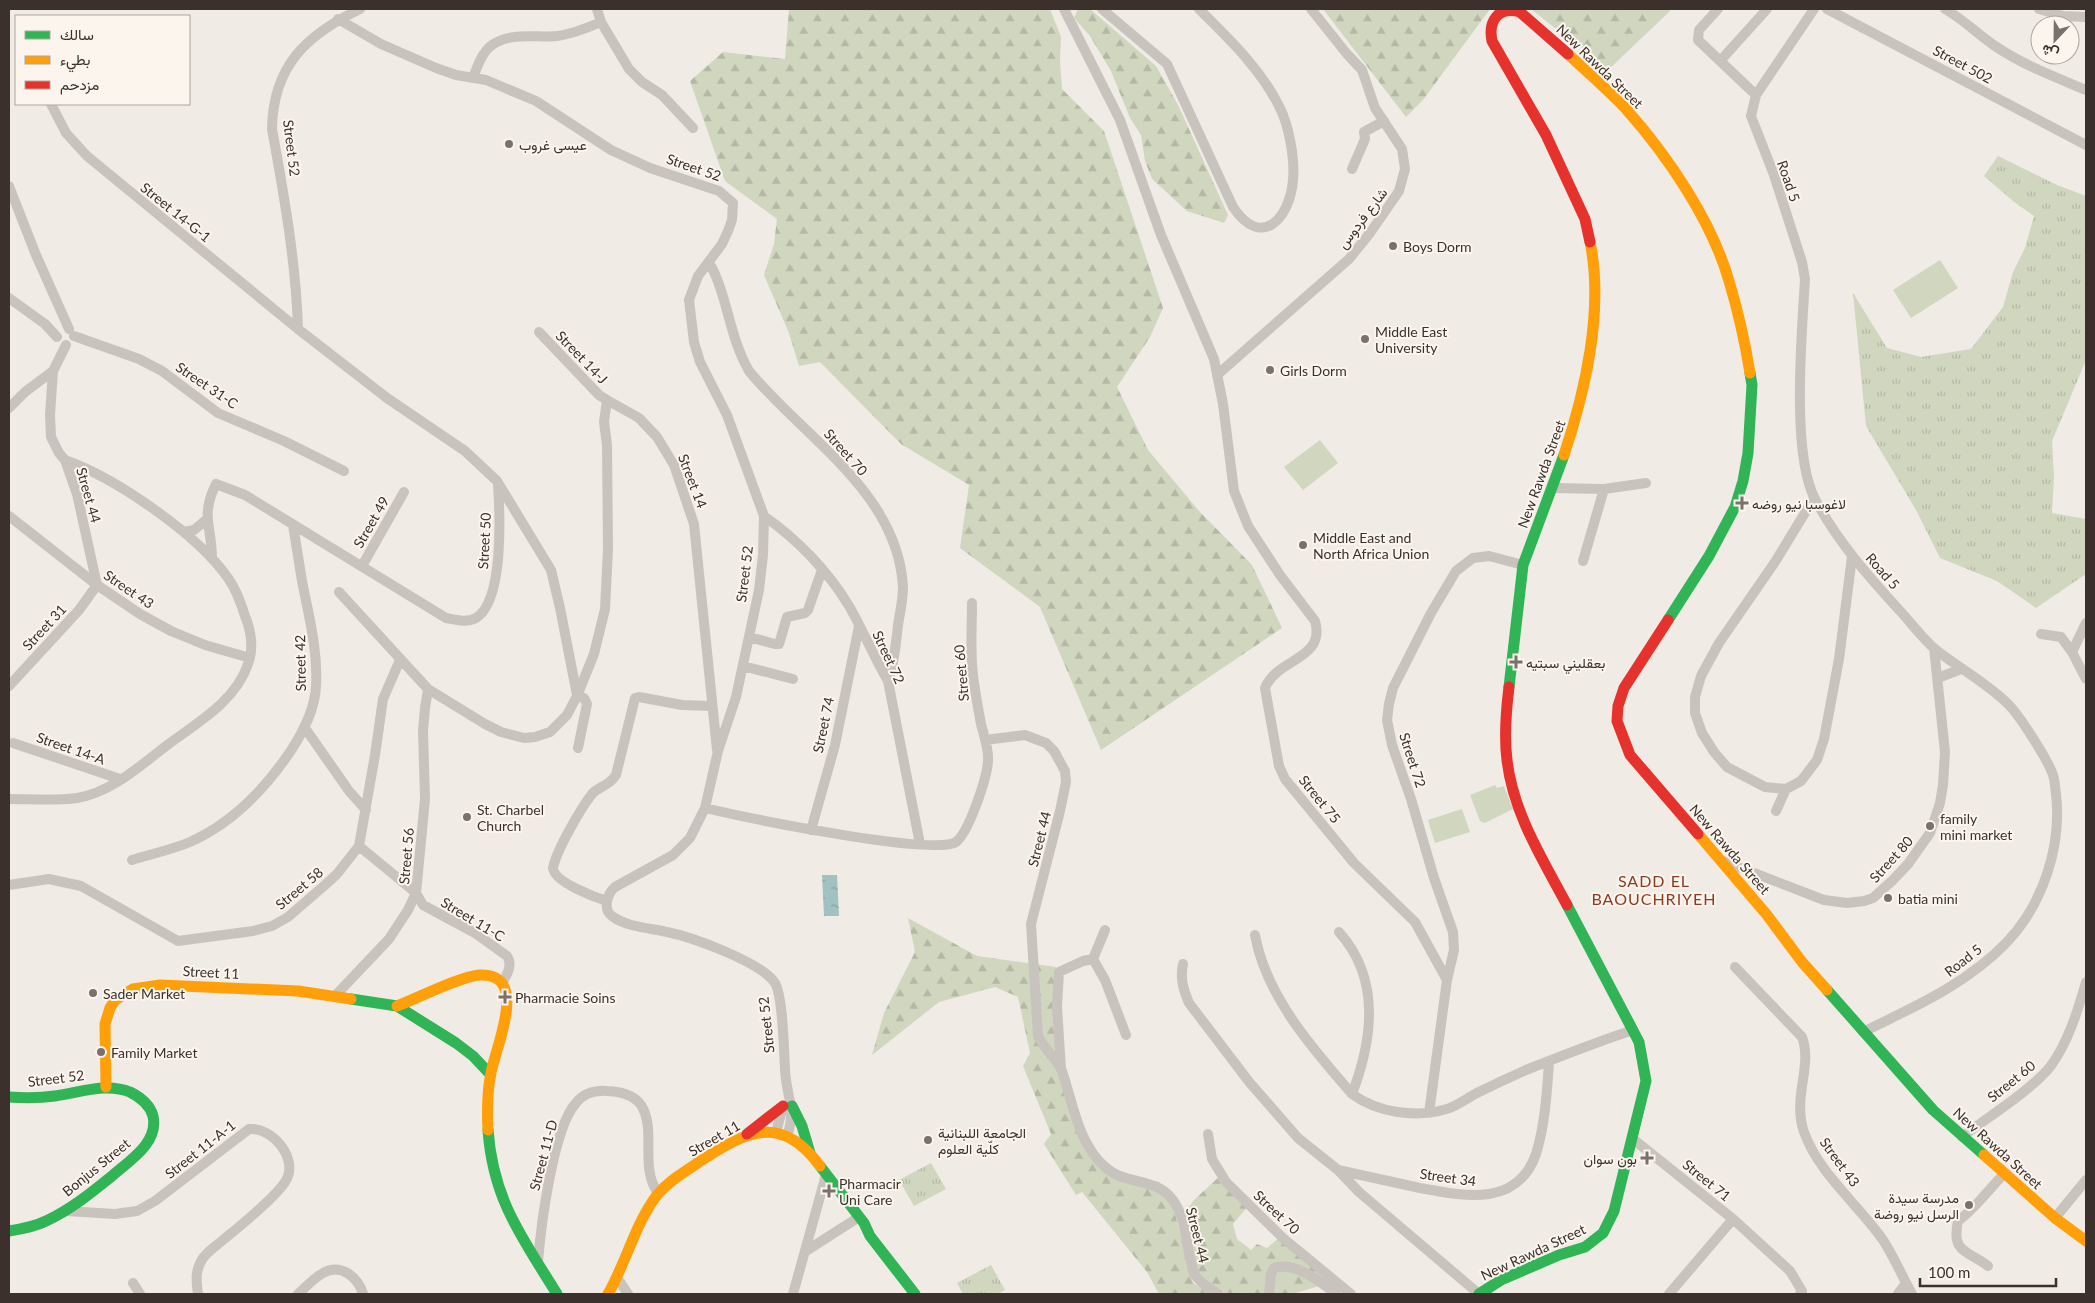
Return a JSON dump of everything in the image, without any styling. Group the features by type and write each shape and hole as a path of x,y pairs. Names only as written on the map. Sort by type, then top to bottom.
{"street":[{"name":"Street 52","path":"298,329 298,301 272,129 272,112 281,79 290,62 311,38 338,19 360,9"},
{"path":"597,9 601,22 629,69 662,95 693,128"},
{"path":"1064,9 1100,84 1120,120 1161,235 1214,359 1217,375"},
{"path":"1102,9 1167,64 1238,216 1248,225 1258,229 1270,226 1279,218 1289,199 1293,181 1293,151 1280,107 1248,58 1200,9"},
{"name":"شارع فردوس","path":"1217,375 1349,260 1399,191 1405,169 1402,149 1375,108 1362,70 1346,54 1311,9"},
{"path":"1718,9 1699,30 1697,37 1756,95"},
{"path":"1721,60 1767,9"},
{"name":"Road 5","path":"1814,9 1756,95 1751,116 1774,175 1802,262 1805,279 1801,420 1805,468 1814,498 1852,557 1934,648 2007,703 2026,727 2054,776 2057,802 2057,832 2052,856 2036,902 2006,944 1955,984 1929,1000 1863,1032"},
{"name":"Street 502","path":"1827,9 2086,145"},
{"path":"1945,9 2001,50 2029,66 2086,90"},
{"path":"2039,9 2063,16 2086,17"},
{"name":"New Rawda Street","path":"1479,1294 1501,1280 1559,1255 1585,1247 1604,1233 1614,1211 1646,1081 1643,1059 1634,1030 1529,834 1514,793 1507,760 1507,718 1517,606 1524,565 1578,414 1592,341 1594,289 1591,247 1581,211 1546,134 1511,70 1492,41 1491,24 1494,19 1505,12 1514,10 1520,12 1559,45 1625,108 1651,139 1689,193 1704,219 1731,289 1752,385 1748,453 1743,481 1735,507 1709,556 1624,688 1618,706 1617,721 1630,755 1767,915 1802,962 1933,1110 2055,1218 2086,1241"},
{"name":"Street 52","path":"338,19 381,44 427,65 456,75 486,80 536,101 610,150 650,168 720,191 732,203 732,220 722,244 698,276 689,300 694,342 710,384 730,422 764,516 763,555 749,637 736,697 718,751 705,808 690,838 673,855 616,887 610,893 607,901 608,912 614,918 685,936 753,965 772,980 776,985 781,1009 788,1103"},
{"path":"474,78 484,54 490,46 498,42 516,37 559,35 601,22"},
{"name":"Street 14-G-1","path":"52,105 66,133 87,156 298,329 387,398 465,451 498,480"},
{"path":"1352,169 1365,139 1364,132 1384,121"},
{"path":"9,186 58,306 67,336"},
{"name":"Street 70","path":"709,262 720,286 740,356 748,371 830,454 872,501 893,540 899,561 903,589 892,668 888,681"},
{"name":"Street 31-C","path":"9,298 45,324 67,336 139,359 162,371 218,413 284,441 344,471"},
{"name":"Street 14-J","path":"539,332 599,395 607,400"},
{"name":"Street 44","path":"67,336 53,371 50,415 51,437 58,453 65,460 77,494 97,585"},
{"path":"1214,359 1233,362"},
{"path":"9,408 25,392 53,371"},
{"name":"Street 75","path":"1217,375 1223,404 1234,491 1248,526 1280,575 1315,620 1317,629 1316,638 1307,653 1273,674 1265,688 1279,766 1297,795 1354,863 1415,922 1447,980"},
{"path":"339,592 428,689 501,732 524,738 550,732 567,715 577,696 594,654 605,609 608,549 607,445 604,422 607,400"},
{"name":"Street 14","path":"607,400 639,418 648,427 665,449 682,486 694,524 718,751"},
{"path":"9,799 59,800 78,798 93,793 120,779 214,711 241,681 250,658 251,639 239,598 230,579 212,558 184,532 108,480 86,468 65,460"},
{"name":"Street 50","path":"212,558 207,507 216,484 245,495 446,618 466,621 477,617 486,607 495,585 498,563 498,480"},
{"name":"Street 50","path":"498,480 551,570 577,696 584,698 587,702 578,748"},
{"path":"1553,488 1604,489 1646,483"},
{"path":"1583,561 1604,489"},
{"name":"Street 49","path":"362,566 404,492"},
{"path":"1814,498 1775,562 1718,643 1701,676 1695,697 1695,714 1702,733 1726,767 1765,787 1786,789 1801,781 1817,760 1824,739 1842,640 1852,557"},
{"name":"Street 43","path":"9,516 128,607 171,631 205,645 250,658"},
{"name":"Street 72","path":"764,516 789,534 822,570 849,605 874,658 888,681 920,844"},
{"path":"184,532 194,530 207,519"},
{"name":"Street 42","path":"132,860 191,841 231,817 257,795 280,767 305,728 316,688 316,657 312,621 293,525"},
{"name":"Street 72","path":"1447,980 1454,950 1453,932 1392,745 1388,720 1389,704 1393,688 1431,613 1456,571 1473,558 1489,556 1524,565"},
{"path":"749,637 779,644 787,616 805,613 810,607 822,570"},
{"name":"Street 31","path":"9,686 79,610 97,585"},
{"name":"Street 60","path":"972,603 972,661 985,740"},
{"path":"2072,652 2086,623"},
{"name":"Street 74","path":"811,830 835,745 859,626"},
{"path":"2041,634 2061,637 2072,652 2086,679"},
{"name":"Street 80","path":"1720,860 1824,900 1847,903 1864,902 1878,893 1908,864 1930,833 1940,804 1945,769 1945,752 1934,648"},
{"name":"Street 58","path":"9,885 48,879 81,886 178,941 252,931 272,926 288,917 331,879 359,846 383,699 400,660"},
{"path":"743,666 793,679"},
{"path":"1938,678 1961,669"},
{"name":"Street 56","path":"335,996 389,938 408,910 416,893 425,799 424,731 428,689"},
{"path":"607,901 582,892 555,875 553,870 554,864 591,796 608,785 616,775 635,698 641,697 682,705 712,706"},
{"path":"305,728 349,791 366,810"},
{"name":"Street 44","path":"985,740 1025,735 1038,740 1054,751 1065,771 1066,782 1060,811 1030,924 1038,1036 1043,1047 1062,1070 1066,1090 1090,1149 1104,1167 1114,1174 1126,1179 1150,1184 1166,1192 1172,1198 1180,1215 1194,1273 1200,1282 1218,1294"},
{"path":"705,808 761,821 849,837 949,845 956,841 962,833 982,789 988,760 985,740"},
{"name":"Street 14-A","path":"13,743 120,779"},
{"path":"1776,811 1786,789"},
{"name":"Street 11-C","path":"359,846 416,893 424,904 474,933 507,956 510,966 502,983"},
{"path":"1093,959 1105,930"},
{"path":"1339,932 1357,955 1368,986 1367,1046 1352,1094"},
{"path":"1255,935 1258,953 1267,974 1294,1022 1352,1094 1364,1103 1377,1108 1398,1112 1429,1113 1448,1108 1527,1070 1597,1042 1634,1030"},
{"path":"1062,1070 1057,1007 1059,972 1083,961 1093,959"},
{"path":"1093,959 1105,980 1126,1035"},
{"name":"Street 34","path":"1183,964 1181,974 1184,990 1189,1002 1223,1049 1280,1119 1298,1138 1338,1170 1359,1192 1479,1294"},
{"name":"Street 43","path":"1735,967 1802,1037 1806,1048 1806,1059 1798,1100 1803,1130 1814,1152 1825,1168 1882,1240 1912,1294"},
{"path":"397,1006 469,977 482,975 502,983 506,990 508,1000 490,1074 488,1124 490,1154 495,1176 510,1216 557,1294"},
{"path":"1429,1113 1447,980"},
{"name":"Street 60","path":"1962,1137 2028,1087 2050,1066 2059,1054 2086,982"},
{"name":"Street 11","path":"106,1087 104,1024 106,1015 115,1000 133,989 160,985 298,991 397,1006"},
{"path":"397,1006 461,1047 473,1056 490,1074"},
{"name":"Street 34","path":"1338,1170 1452,1195 1484,1196 1505,1189 1524,1174 1536,1153 1546,1096 1549,1062"},
{"name":"Street 52","path":"9,1097 33,1098 53,1096 106,1087"},
{"name":"Bonjus Street","path":"9,1231 39,1226 66,1210 138,1154 147,1144 153,1133 154,1117 146,1103 130,1092 106,1087"},
{"name":"Street 11-D","path":"538,1261 542,1215 560,1137 571,1110 589,1092 619,1092 640,1104 646,1115 648,1126 651,1182 658,1193"},
{"path":"1431,1095 1448,1108"},
{"path":"788,1103 782,1134 796,1140 810,1155 862,1220 870,1236 915,1294"},
{"path":"746,1136 754,1127 788,1103"},
{"path":"788,1103 802,1126 810,1155"},
{"name":"Street 11-A-1","path":"66,1210 115,1214 137,1210 156,1201 248,1129 256,1129 268,1133 281,1146 289,1163 286,1182 207,1252 198,1267 196,1275 198,1294"},
{"name":"Street 11","path":"608,1294 618,1279 642,1222 658,1193 680,1175 746,1136 766,1132 782,1134"},
{"name":"Street 70","path":"1208,1134 1212,1159 1226,1182 1283,1238 1351,1294"},
{"name":"Street 71","path":"1633,1140 1733,1219 1669,1294"},
{"path":"1988,1266 1964,1251 1958,1244 1955,1236 1958,1221 1972,1210 1981,1196 2004,1174"},
{"path":"794,1294 826,1175"},
{"path":"2055,1218 2086,1180"},
{"path":"1733,1219 1790,1270 1802,1292 1800,1294"},
{"path":"806,1251 862,1220"},
{"path":"862,1220 876,1230 890,1245 926,1294"},
{"path":"1269,1294 1271,1274 1274,1268 1278,1267 1297,1270 1308,1275 1336,1294"},
{"path":"298,1294 321,1274 339,1270 353,1276 363,1294"},
{"path":"618,1279 628,1294"},
{"path":"133,1283 140,1294"},
{"path":"1898,1294 1906,1283"}],"green space":[{"path":"789,9 1050,9 1061,37 1062,89 1104,131 1163,308 1150,337 1117,387 1148,450 1199,511 1252,565 1282,628 1101,750 1040,607 960,548 969,485 901,444 820,362 799,366 789,333 764,275 774,244 777,219 725,181 690,81 723,52 785,59"},
{"path":"1078,9 1090,9 1156,66 1178,105 1228,215 1224,223 1187,211 1152,179 1145,161 1141,135 1130,118 1111,71 1090,36 1074,18"},
{"path":"1323,9 1490,9 1423,100 1406,117"},
{"path":"1531,9 1668,9 1670,11 1608,70"},
{"path":"1998,156 2057,185 2086,196 2086,360 2052,441 2054,477 2052,513 2086,519 2086,574 2036,608 1997,581 1940,558 1916,510 1866,426 1853,293 1887,348 1921,357 1971,349 2003,307 2013,272 2025,248 2034,216 1984,176"},
{"path":"1940,260 1958,288 1911,318 1893,290"},
{"path":"1320,440 1338,463 1303,490 1284,467"},
{"path":"1495,785 1497,788 1504,786 1513,809 1485,823 1480,821 1470,795"},
{"path":"1462,809 1470,832 1435,843 1428,820"},
{"path":"908,918 977,956 1056,967 1058,1071 1090,1149 1124,1175 1159,1182 1173,1206 1193,1283 1212,1294 1159,1294 1147,1272 1082,1192 1076,1195 1044,1144 1051,1134 1023,1066 1030,1053 1018,997 995,987 939,1002 872,1055 884,1013 915,952"},
{"path":"931,1163 946,1189 914,1206 899,1180"},
{"path":"1220,1176 1249,1205 1233,1224 1237,1239 1251,1250 1257,1244 1267,1248 1279,1238 1336,1281 1292,1294 1226,1294 1199,1278 1184,1218 1193,1201"},
{"path":"991,1265 1005,1290 997,1294 963,1294 957,1283"}],"water":[{"path":"822,875 837,875 839,916 824,916"}],"traffic: fast":[{"path":"1668,620 1709,556 1735,507 1743,481 1748,453 1752,385 1750,373"},
{"path":"1509,687 1523,565 1564,455"},
{"path":"1479,1294 1501,1280 1559,1255 1585,1247 1603,1233 1614,1211 1646,1081 1639,1042 1567,905"},
{"path":"1827,990 1933,1110 1984,1155"},
{"path":"351,999 397,1006 456,1043 473,1056 490,1074"},
{"path":"9,1097 44,1097 92,1089 121,1089 134,1094 147,1105 152,1112 154,1126 152,1135 134,1158 80,1201 55,1217 41,1223 28,1228 9,1231"},
{"path":"792,1106 802,1126 810,1153"},
{"path":"488,1130 491,1155 503,1198 521,1236 557,1294"},
{"path":"820,1166 864,1223 870,1236 915,1294"}],"traffic: slow":[{"path":"1568,54 1626,109 1657,147 1700,212 1721,258 1729,281 1750,373"},
{"path":"1564,455 1579,405 1590,350 1595,295 1594,268 1590,242"},
{"path":"1698,834 1767,915 1802,962 1827,990"},
{"path":"397,1006 450,984 479,975 495,977 503,986 507,998 506,1014 490,1080 488,1130"},
{"path":"106,1087 105,1024 110,1008 115,1000 133,989 160,985 298,991 351,999"},
{"path":"608,1294 643,1218 657,1195 671,1181 716,1151 748,1136 762,1132 777,1133 791,1139 806,1149 820,1166"},
{"path":"1984,1155 2055,1218 2086,1241"}],"traffic: jam":[{"path":"1568,54 1520,12 1506,11 1500,13 1493,21 1492,41 1546,135 1585,219 1590,242"},
{"path":"1668,620 1624,688 1618,706 1617,721 1630,755 1698,834"},
{"path":"1509,687 1506,742 1510,780 1530,836 1567,905"},
{"path":"747,1134 783,1106"}],"place":[{"name":"عيسى غروب","path":"509,144"},
{"name":"Boys Dorm","path":"1393,246"},
{"name":"Middle East University","path":"1365,339"},
{"name":"Girls Dorm","path":"1270,370"},
{"name":"لاغوسبا نيو روضه","path":"1742,503"},
{"name":"Middle East and North Africa Union","path":"1303,545"},
{"name":"بعقليني سبتيه","path":"1516,662"},
{"name":"St. Charbel Church","path":"467,817"},
{"name":"family mini market","path":"1930,826"},
{"name":"batia mini","path":"1888,898"},
{"name":"Sader Market","path":"93,993"},
{"name":"Pharmacie Soins","path":"505,997"},
{"name":"Family Market","path":"101,1052"},
{"name":"الجامعة اللبنانية كلّية العلوم","path":"928,1140"},
{"name":"بون سوان","path":"1647,1158"},
{"name":"Pharmacir Uni Care","path":"829,1191"},
{"name":"مدرسة سيدة الرسل نيو روضة","path":"1969,1205"}],"district":[{"name":"SADD EL BAOUCHRIYEH","path":"1654,889"}]}
